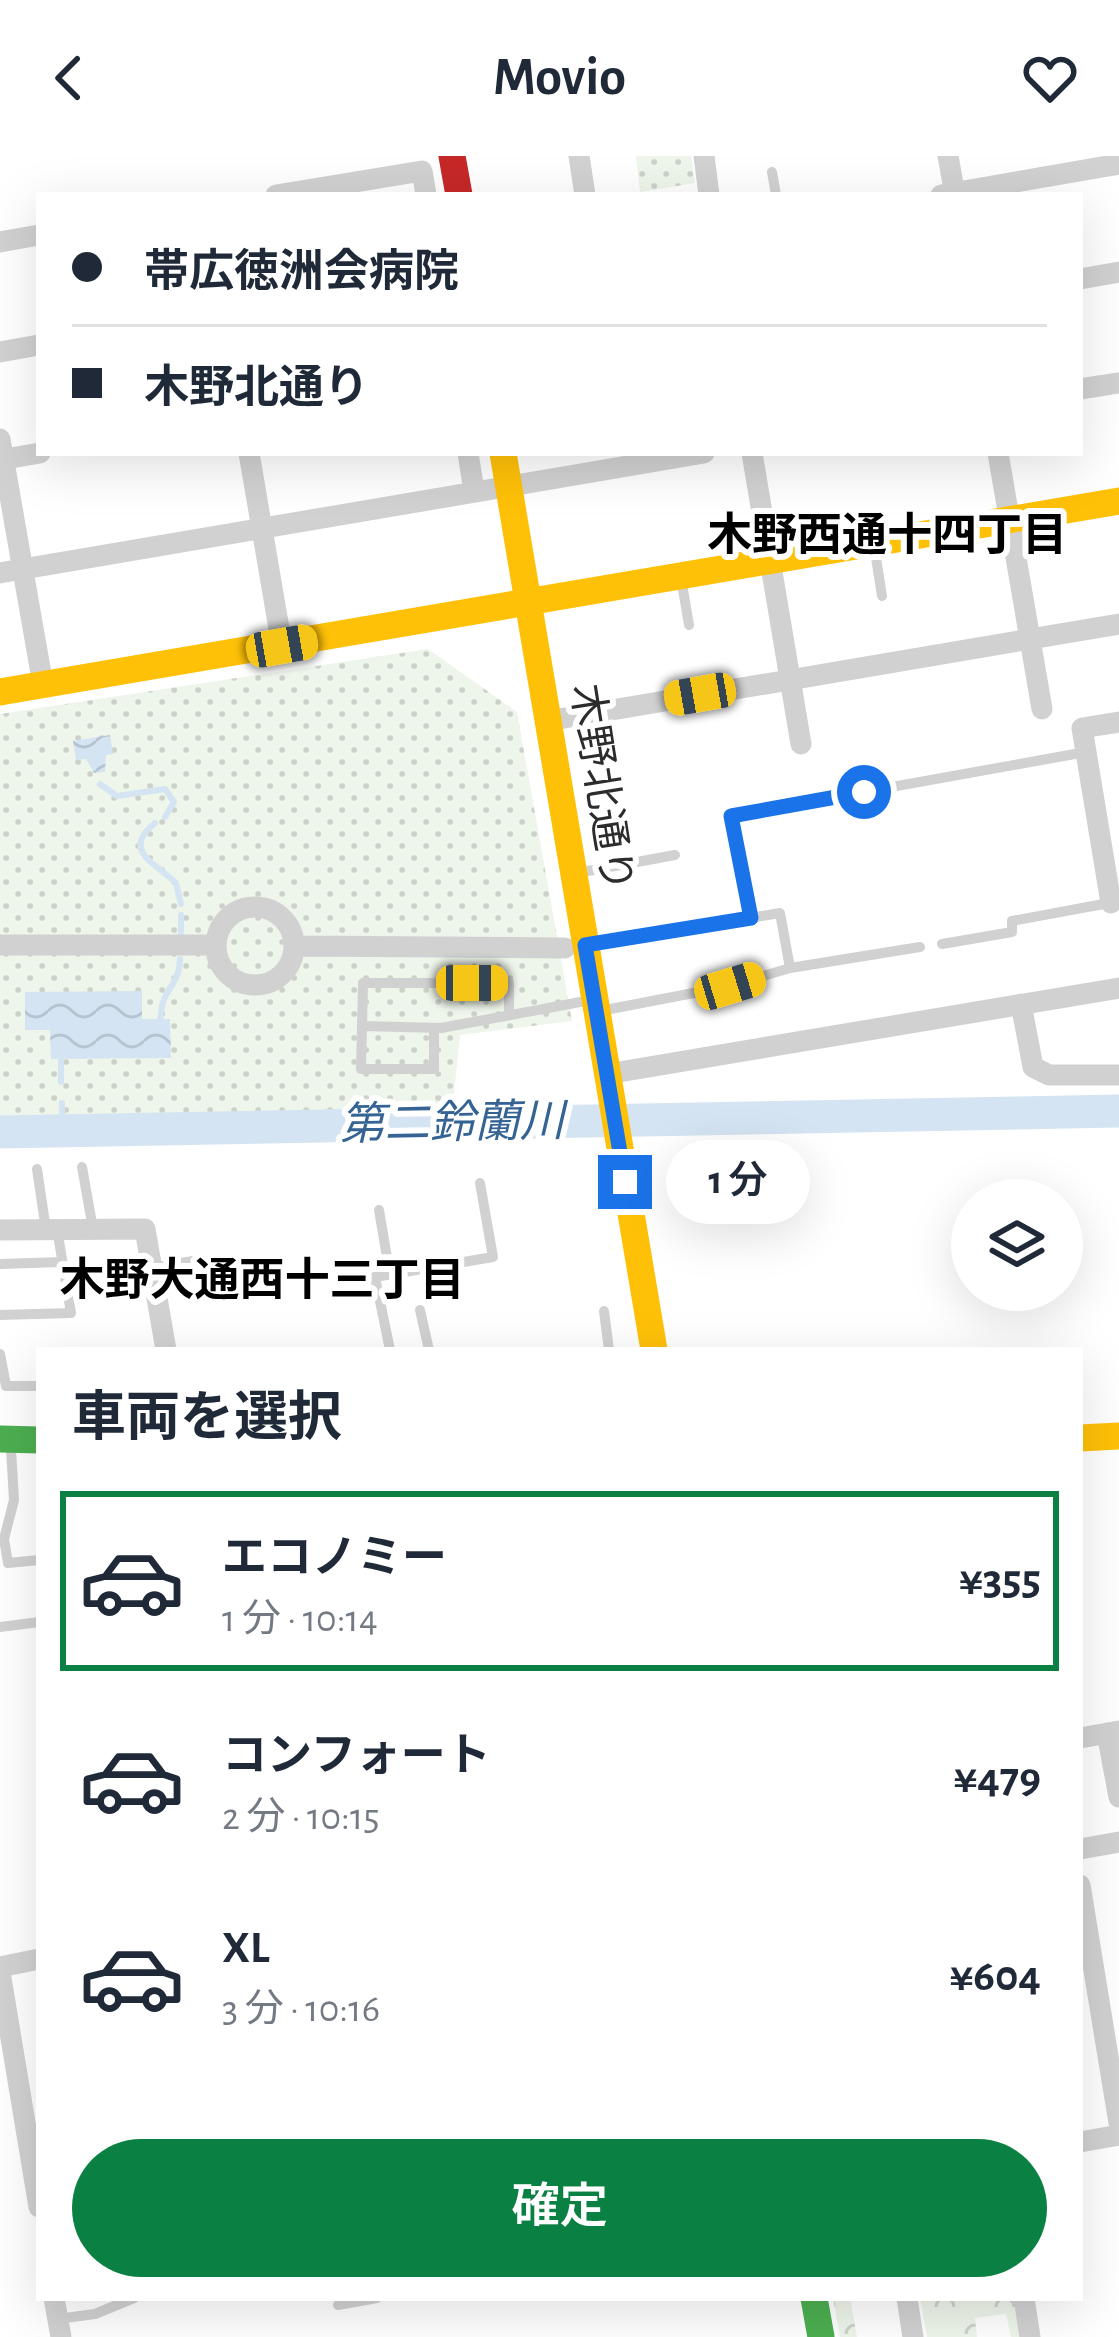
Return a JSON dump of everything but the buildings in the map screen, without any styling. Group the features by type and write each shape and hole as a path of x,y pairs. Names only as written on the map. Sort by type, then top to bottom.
{"main road":[{"path":"452,156 458,192"},
{"name":"木野北通り","path":"503,456 573,873 575,947 596,1005 652,1347"},
{"path":"0,692 1119,501"},
{"path":"1083,1438 1119,1436"},
{"path":"815,2301 821,2337"}],"street":[{"path":"579,156 585,192"},
{"path":"704,156 709,192"},
{"path":"948,156 950,192"},
{"path":"961,192 1119,164"},
{"path":"294,192 422,171 425,192"},
{"path":"0,242 36,236"},
{"path":"1083,278 1119,272"},
{"path":"0,352 36,346"},
{"path":"1083,389 1119,383"},
{"path":"36,453 1,452 43,685"},
{"path":"250,456 282,646"},
{"path":"468,456 474,491"},
{"path":"538,456 542,479"},
{"path":"0,573 685,456"},
{"path":"753,456 802,744"},
{"path":"999,456 1042,709"},
{"path":"547,721 1119,623"},
{"path":"1111,903 1082,728 1119,722"},
{"path":"262,908 285,921 294,946 283,974 254,986 226,974 215,945 218,932 236,912 262,908"},
{"path":"0,945 215,945"},
{"path":"294,946 575,947"},
{"path":"608,1074 1119,988"},
{"path":"1021,1004 1033,1067 1049,1076 1119,1075"},
{"path":"0,1230 145,1228 165,1347"},
{"path":"1083,1737 1113,1732 1119,1797"},
{"path":"1083,1848 1119,1842"},
{"path":"1083,1903 1119,2123"},
{"path":"36,1960 0,1969 36,2190"},
{"path":"1083,2141 1119,2135"},
{"path":"907,2301 913,2337"},
{"path":"1024,2301 1030,2337"}],"lane":[{"path":"772,172 775,192"},
{"path":"874,542 882,596"},
{"path":"680,575 689,625"},
{"path":"751,918 731,816 1086,752"},
{"path":"573,873 675,855"},
{"path":"942,944 1012,932 1012,920 1111,903"},
{"path":"575,947 780,914 790,968"},
{"path":"362,1026 434,1028 730,986 790,968 920,947"},
{"path":"434,1028 434,1069 361,1069 363,982 509,983 509,1016"},
{"path":"82,1167 93,1229"},
{"path":"0,1315 71,1313 37,1168"},
{"path":"390,1347 375,1277 493,1257 480,1184"},
{"path":"379,1210 390,1275"},
{"path":"152,1268 193,1261"},
{"path":"0,1264 62,1262"},
{"path":"420,1310 428,1347"},
{"path":"604,1311 609,1347"},
{"path":"0,1354 6,1386 36,1385"},
{"path":"17,1440 14,1500 4,1539 8,1563 36,1559"},
{"path":"0,1628 36,1622"},
{"path":"58,2318 95,2314 127,2301"},
{"path":"338,2306 362,2301"}],"green space":[{"path":"636,156 691,156 695,183 640,192"},
{"path":"428,649 517,712 572,1021 460,1035 452,1114 0,1122 0,714"},
{"path":"834,2301 851,2301 857,2337 840,2337"},
{"path":"921,2301 1018,2301 1025,2337 1011,2337 1006,2314 975,2318 977,2337 927,2337"}],"water":[{"path":"110,735 113,754 106,755 105,772 94,773 86,759 76,760 73,741"},
{"path":"142,991 142,1019 170,1019 171,1058 51,1059 50,1030 25,1030 25,992"}],"waterway":[{"path":"100,784 117,796 165,789 174,802 165,817"},
{"path":"155,823 145,833 141,849 176,883 181,904"},
{"path":"181,915 181,932"},
{"path":"160,1026 163,1003 180,959"},
{"path":"61,1052 61,1082"},
{"path":"62,1103 62,1131"},
{"name":"第二鈴蘭川","path":"0,1132 1119,1111"}],"traffic: fast":[{"path":"0,1439 36,1440"},
{"path":"815,2301 821,2337"}],"traffic: slow":[{"path":"504,456 653,1347"},
{"path":"0,692 1119,501"},
{"path":"1083,1438 1119,1436"}],"traffic: jam":[{"path":"452,156 458,192"}],"district":[{"name":"木野西通十四丁目","path":"887,536"},
{"name":"木野大通西十三丁目","path":"262,1281"}],"route":[{"path":"625,1182 585,945 751,918 731,816 864,792"}]}
